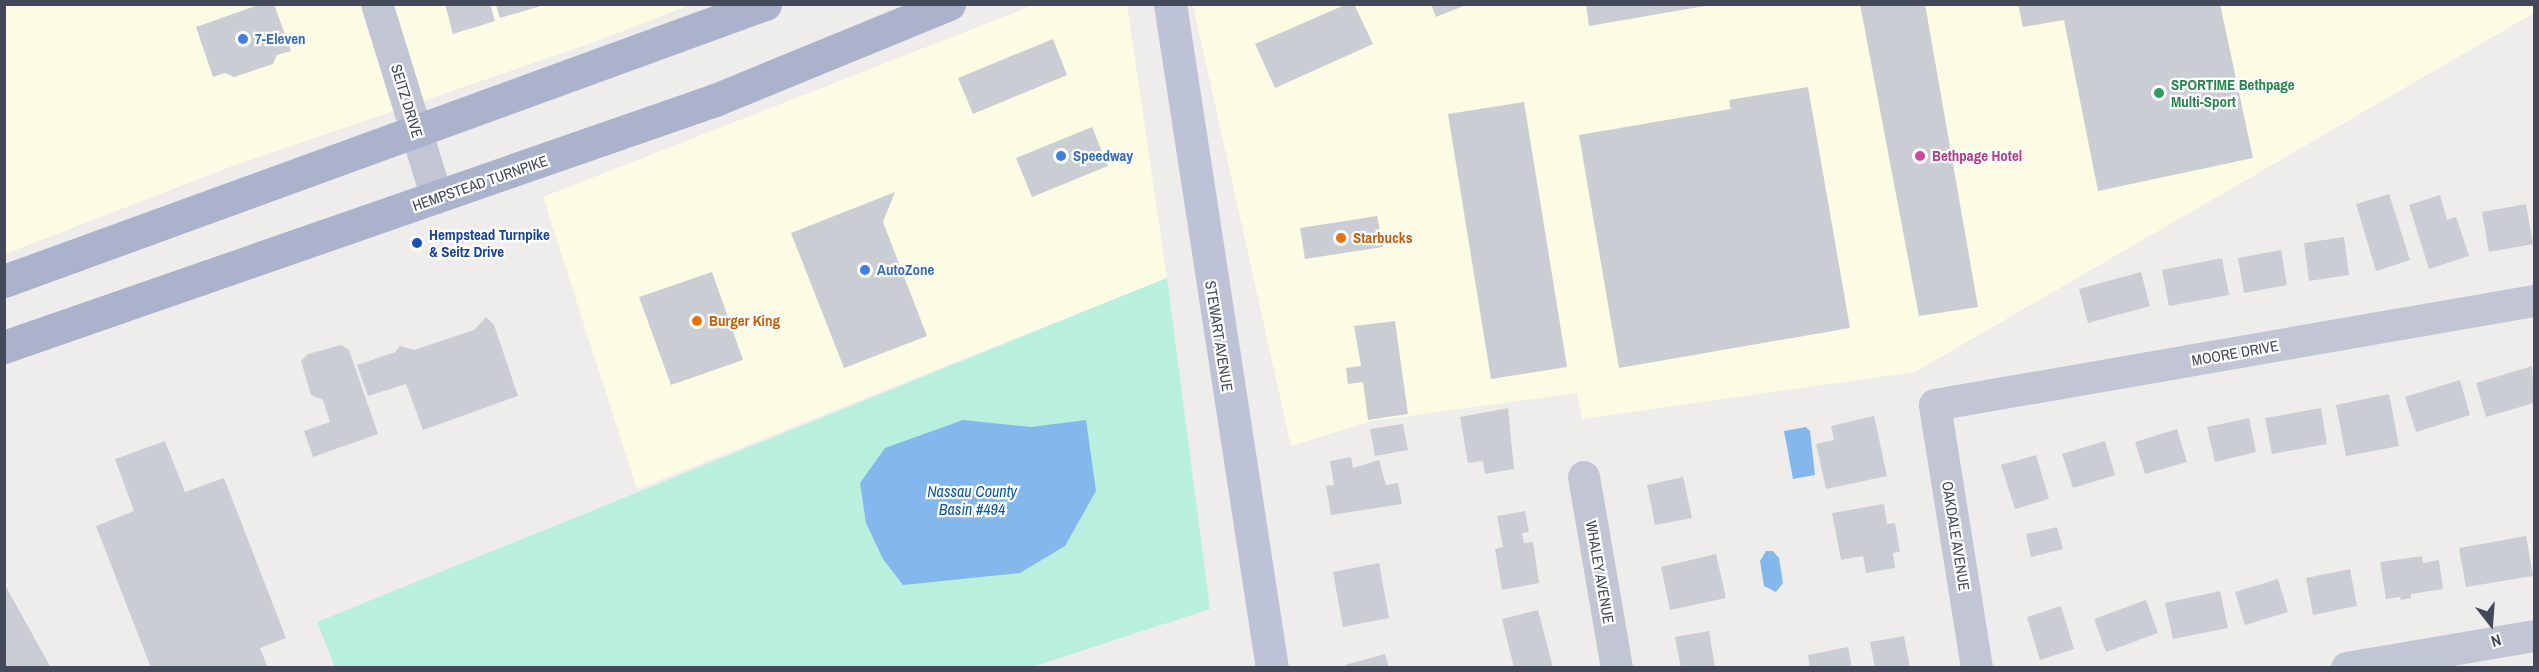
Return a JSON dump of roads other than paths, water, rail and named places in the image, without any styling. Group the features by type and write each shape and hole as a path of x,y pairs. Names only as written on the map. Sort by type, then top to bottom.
{"main road":[{"path":"4,281 417,133 765,4"},
{"name":"HEMPSTEAD TURNPIKE","path":"4,347 715,100 949,4"},
{"name":"STEWART AVENUE","path":"1170,4 1272,668"}],"street":[{"name":"SEITZ DRIVE","path":"377,4 437,198"},
{"name":"MOORE DRIVE","path":"1935,405 2535,301"},
{"name":"OAKDALE AVENUE","path":"1935,405 1977,668"},
{"name":"WHALEY AVENUE","path":"1584,477 1617,668"},
{"path":"2347,668 2535,636"}],"water":[{"name":"Nassau County Basin #494","path":"963,420 1031,427 1086,420 1096,491 1065,546 1020,573 903,585 883,559 866,523 860,483 885,448"},
{"path":"1806,427 1810,431 1815,475 1793,479 1784,431"},
{"path":"1766,551 1773,551 1779,558 1783,583 1776,592 1764,586 1760,561"}],"place":[{"name":"7-Eleven","path":"243,39"},
{"name":"SPORTIME Bethpage Multi-Sport","path":"2159,93"},
{"name":"Speedway","path":"1061,156"},
{"name":"Bethpage Hotel","path":"1920,156"},
{"name":"Starbucks","path":"1341,238"},
{"name":"Hempstead Turnpike & Seitz Drive","path":"417,243"},
{"name":"AutoZone","path":"865,270"},
{"name":"Burger King","path":"697,321"}]}
